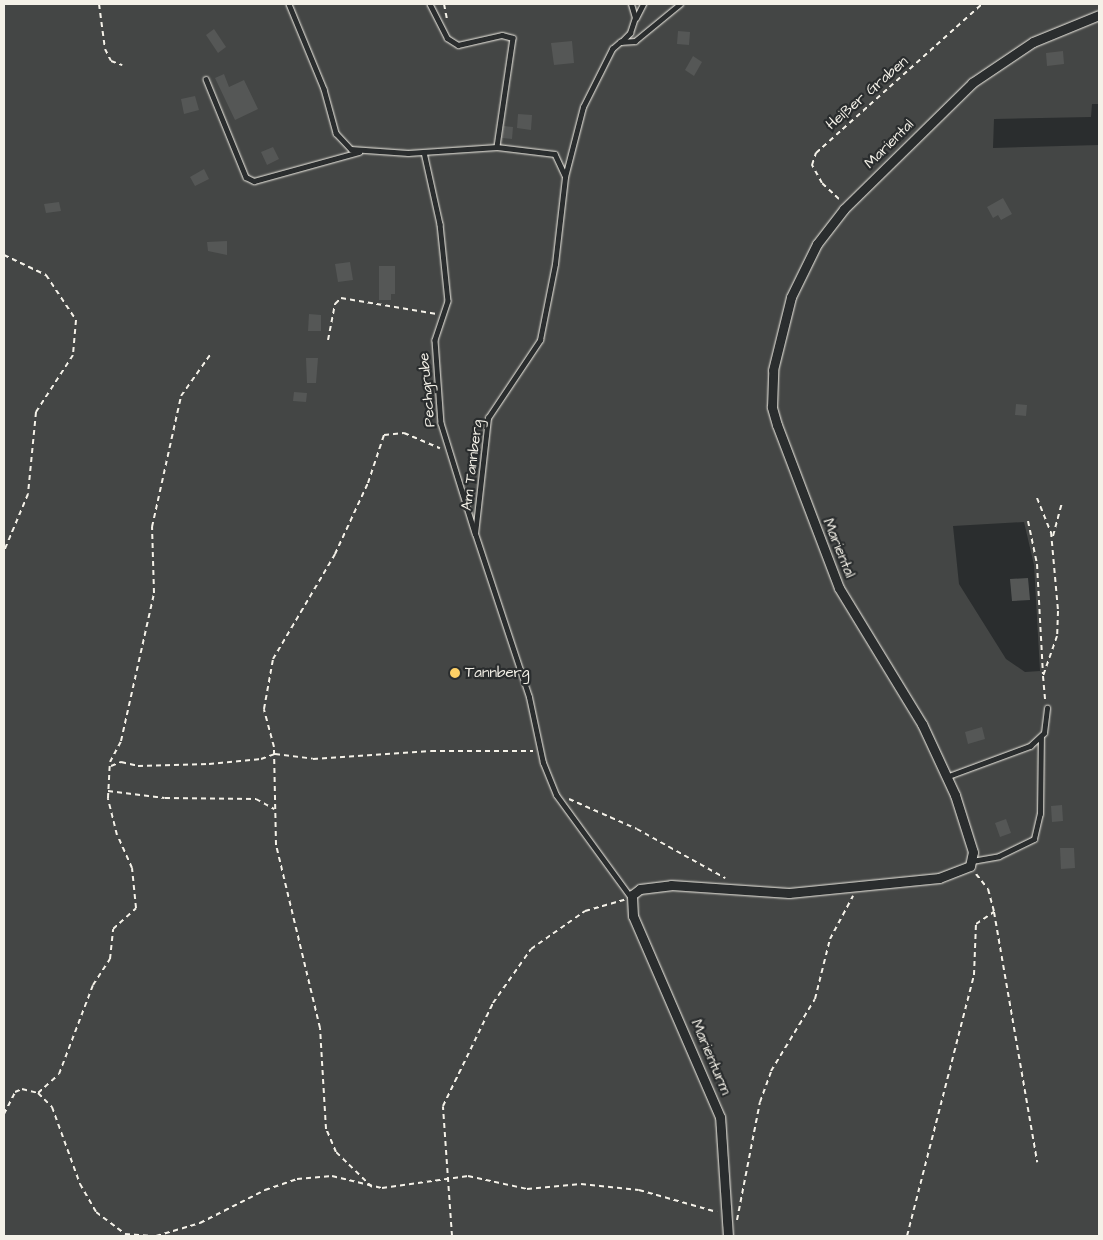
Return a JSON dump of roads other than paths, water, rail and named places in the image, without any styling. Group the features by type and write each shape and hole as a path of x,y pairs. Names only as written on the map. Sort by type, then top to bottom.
{"street":[{"name":"Mariental","path":"971,864 969,833 946,777 922,724 840,588 772,407 778,342 791,297 817,244 847,206 972,82 1000,61 1033,42 1099,15"},
{"path":"631,898 640,889 671,885 789,893 861,884 939,878 971,864"},
{"name":"Marienturm","path":"631,898 633,916 720,1117 728,1236"}],"lane":[{"path":"289,4 321,81 336,133 342,142 359,152"},
{"path":"430,4 447,38 458,45 502,35 513,38 497,147"},
{"path":"632,4 635,18"},
{"name":"Am Tannberg","path":"631,898 554,790 540,751 529,697 475,534 488,418 540,340 555,264 565,177 583,107 612,49 630,33 635,18 643,4"},
{"path":"620,42 635,41 680,4"},
{"path":"206,79 246,176 254,181 359,152 424,152 497,147 555,154 565,177"},
{"name":"Pechgrube","path":"424,152 440,224 448,301 435,340 441,423 475,534"},
{"path":"971,864 999,856 1034,839 1040,814 1041,737 1047,708"},
{"path":"946,777 1030,746 1041,737"}],"place":[{"name":"Tannberg","path":"455,673"}]}
